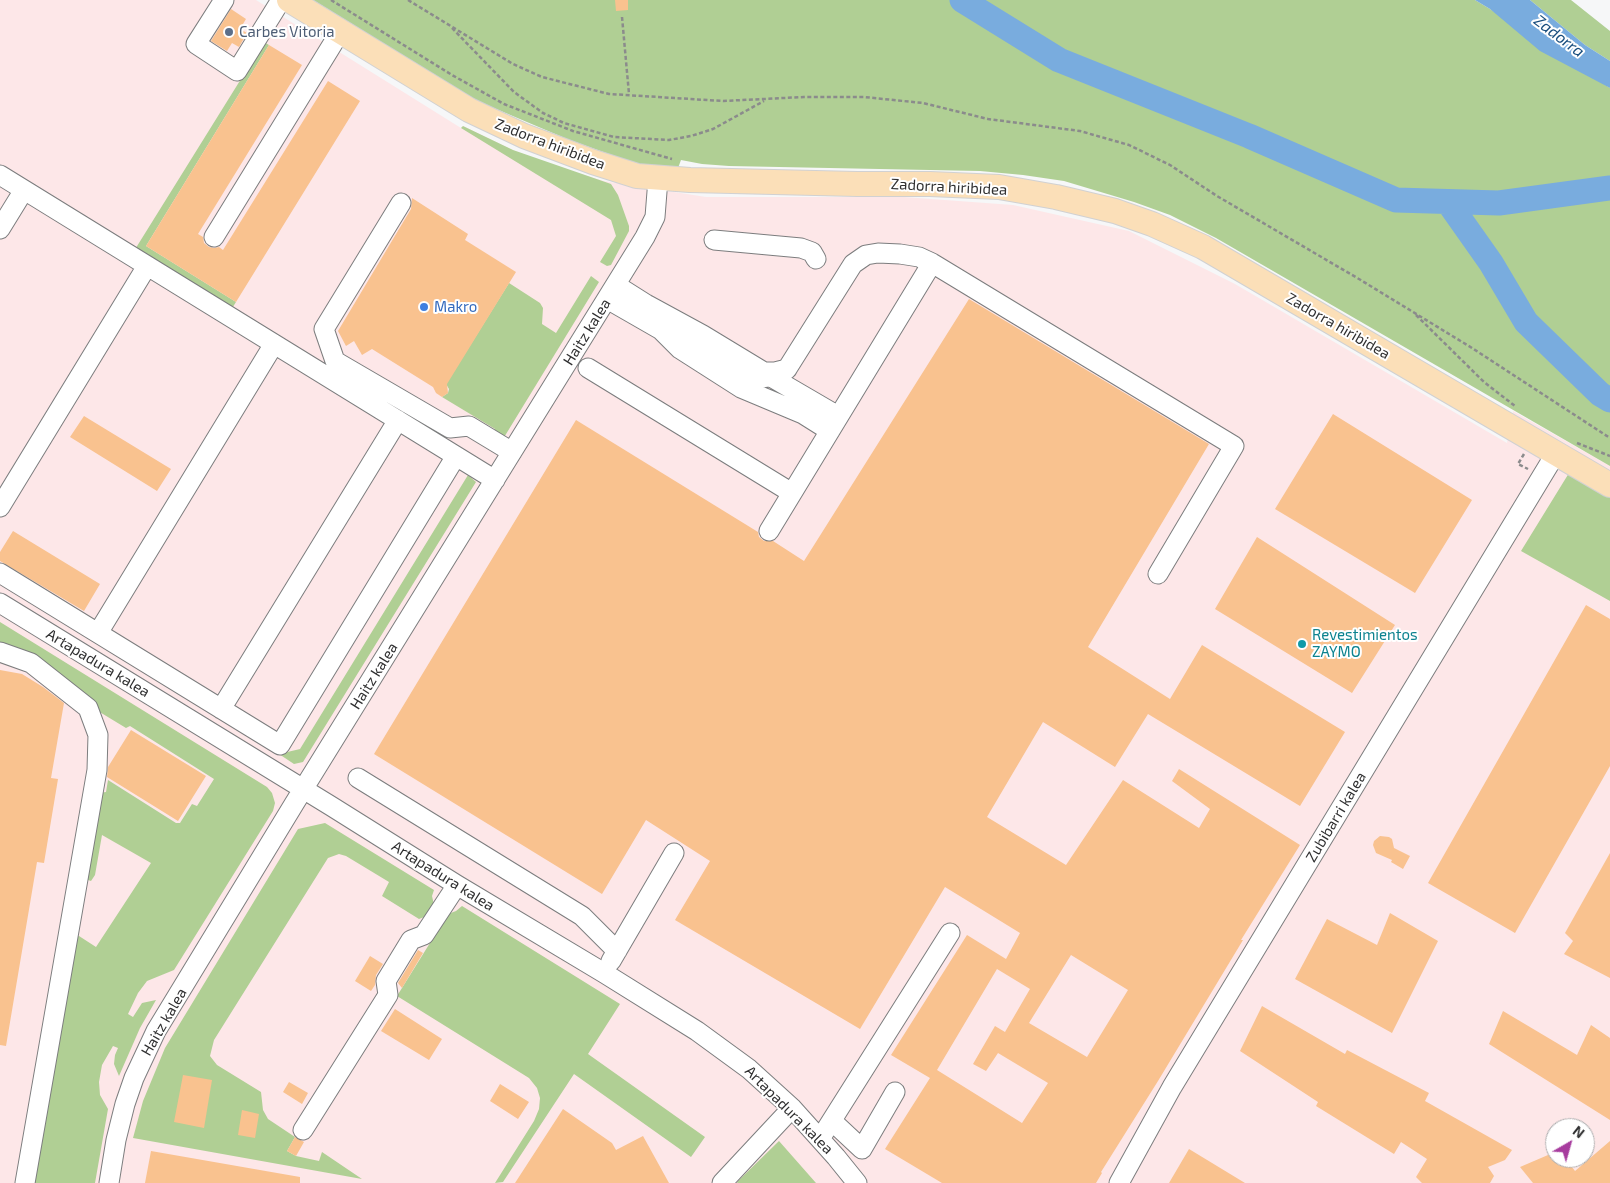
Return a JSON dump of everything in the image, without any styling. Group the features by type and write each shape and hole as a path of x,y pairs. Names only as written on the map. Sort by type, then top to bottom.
{"main road":[{"name":"Zadorra hiribidea","path":"289,0 436,91 492,122 593,162 637,176 658,179 999,187 1056,197 1115,211 1152,224 1203,247 1563,447 1610,485"}],"street":[{"path":"224,0 196,44 237,71 281,0"},
{"path":"214,237 340,32"},
{"path":"0,175 495,480"},
{"name":"Haitz kalea","path":"109,1183 116,1140 125,1104 142,1060 156,1032 645,237 655,217 658,179"},
{"path":"0,229 24,190"},
{"path":"401,203 324,329 336,361 450,428 469,426 512,452"},
{"path":"714,240 801,248 812,252 816,259"},
{"path":"787,407 774,396 768,383 853,264 866,255 878,253 919,257 932,263 1234,446 1158,574"},
{"path":"769,531 932,263"},
{"path":"0,507 147,266"},
{"path":"612,292 661,330 680,349 741,388 803,414 834,424"},
{"path":"612,292 646,304 774,373 834,424"},
{"path":"661,330 689,338 757,379 774,373"},
{"path":"98,633 274,344"},
{"path":"588,368 792,493"},
{"path":"221,708 398,420"},
{"name":"Zubibarri kalea","path":"1119,1183 1172,1087 1563,447"},
{"path":"0,573 280,745 456,456"},
{"name":"Artapadura kalea","path":"0,603 304,789 456,885 604,973 722,1048 749,1069 792,1108 857,1183"},
{"path":"0,652 31,663 88,708 98,736 97,770 25,1183"},
{"path":"358,778 582,916 617,951"},
{"path":"604,973 674,853"},
{"path":"304,1130 388,995 386,981 411,940 424,935 456,885"},
{"path":"820,1139 950,933"},
{"path":"832,1122 862,1150 895,1092"},
{"path":"722,1183 792,1108"}],"path":[{"path":"331,0 452,75 504,104 574,132 681,162"},
{"path":"622,17 628,94"},
{"path":"449,25 514,92 543,113 564,123 614,137 668,140 691,136 713,129 766,100"},
{"path":"1411,311 1484,382 1514,406"},
{"path":"1563,447 1610,456"}],"shaded area":[{"path":"0,0 256,0 461,128 463,126 542,162 604,181 706,197 904,197 1013,205 1129,231 1235,284 1507,443 1513,411 1610,466 1610,1183 0,1183"}],"green space":[{"path":"313,0 1475,0 1610,88 1610,466 1216,238 1170,215 1134,202 1064,181 980,171 729,166 681,160 678,168 642,166 567,139 475,100"},
{"path":"1530,0 1571,0 1610,31 1610,61 1585,45"},
{"path":"264,42 269,45 146,246 236,302 231,310 134,251"},
{"path":"463,126 513,150 611,184 618,195 629,231 611,265 607,266 600,262 616,236 611,220 461,128"},
{"path":"591,276 599,282 503,439 494,433 495,429 442,397 448,393 449,389 446,384 509,283 540,303 543,308 542,324 556,333"},
{"path":"1569,473 1610,496 1610,601 1521,551"},
{"path":"468,475 476,482 303,762 294,764 279,754 300,749"},
{"path":"0,622 267,787 272,793 275,803 273,811 174,970 147,981 138,993 128,1014 133,1017 142,1003 156,1000 140,1028 119,1076 114,1064 118,1048 113,1046 102,1065 99,1082 100,1095 108,1109 95,1183 33,1183 74,938 79,936 96,947 151,863 102,835 95,875 91,881 85,879 99,793 106,792 108,780 176,823 180,823 192,804 197,806 214,779 130,726 126,728 98,711 74,688 0,642"},
{"path":"325,823 434,890 432,896 434,905 427,916 419,919 382,896 389,882 346,856 339,854 328,858 214,1040 210,1056 217,1065 261,1092 263,1110 268,1119 295,1137 287,1151 296,1156 319,1161 322,1152 362,1179 133,1138 143,1101 165,1048 298,829"},
{"path":"462,906 620,1004 588,1054 705,1137 691,1157 574,1074 503,1182 495,1183 534,1121 539,1109 540,1098 537,1088 529,1078 397,996 448,914"},
{"path":"779,1141 816,1183 737,1183 738,1181"}],"water":[{"name":"Zadorra","path":"1475,0 1530,0 1585,45 1610,61 1610,88 1540,51 1490,9"}],"building":[{"path":"615,0 628,0 628,10 616,11"},
{"name":"Carbes Vitoria","path":"231,9 246,19 240,29 247,33 239,47 232,43 227,51 211,41"},
{"path":"269,45 302,65 198,234 203,237 204,243 209,247 219,247 223,250 328,81 360,101 236,302 146,246"},
{"name":"Makro","path":"412,198 468,234 465,240 516,272 447,384 448,393 442,397 436,393 433,387 372,349 362,355 354,341 346,346 338,331 411,209"},
{"path":"969,299 1209,444 1088,647 1170,699 1202,645 1345,732 1300,806 1148,714 1115,767 1043,722 987,817 1066,865 1123,780 1199,828 1210,809 1172,781 1179,769 1300,845 1096,1183 942,1183 885,1149 930,1078 891,1055 967,935 1006,959 1020,933 945,887 860,1029 675,920 710,861 646,820 602,894 374,754 576,420 758,532 759,537 764,541 773,541 804,561","holes":["1071,955 1128,990 1087,1057 1029,1023","997,969 1030,989 1005,1032 995,1026 973,1064 986,1071 998,1053 1048,1083 1022,1123 937,1070"]},
{"path":"1333,414 1472,500 1415,593 1275,509"},
{"path":"84,416 171,469 157,491 70,437"},
{"path":"13,531 100,584 84,611 0,561 0,552"},
{"path":"1257,537 1395,625 1352,693 1215,609"},
{"path":"1586,605 1610,619 1610,766 1515,933 1428,883"},
{"path":"0,670 22,674 64,703 51,778 58,779 44,863 37,862 6,1046 0,1045"},
{"path":"131,730 206,776 178,821 107,777 108,767"},
{"path":"1380,836 1392,839 1394,848 1410,856 1403,869 1391,862 1392,860 1376,853 1373,845 1374,841"},
{"path":"1610,853 1610,978 1564,954 1573,941 1565,933"},
{"path":"1390,913 1438,941 1392,1033 1295,979 1327,919 1377,945"},
{"path":"418,950 423,953 402,988 398,983"},
{"path":"370,956 383,964 376,975 375,985 371,991 355,981"},
{"path":"1262,1006 1345,1054 1347,1050 1429,1093 1425,1101 1512,1150 1505,1160 1488,1167 1494,1176 1490,1183 1422,1183 1416,1177 1427,1159 1401,1142 1394,1154 1316,1106 1318,1102 1240,1051"},
{"path":"395,1009 442,1039 429,1060 381,1031"},
{"path":"1503,1011 1577,1055 1591,1025 1610,1038 1610,1120 1489,1044"},
{"path":"183,1075 212,1080 204,1128 174,1122"},
{"path":"289,1082 308,1093 302,1104 283,1092"},
{"path":"500,1084 529,1102 518,1119 490,1101"},
{"path":"563,1109 612,1143 616,1150 643,1136 669,1183 515,1183"},
{"path":"242,1110 259,1114 255,1138 238,1135"},
{"path":"295,1137 304,1142 296,1156 287,1151"},
{"path":"1610,1141 1610,1183 1533,1183 1520,1167 1545,1156 1545,1168 1573,1168 1575,1171 1578,1168 1595,1168 1595,1154"},
{"path":"1189,1149 1245,1183 1169,1183"},
{"path":"151,1151 300,1177 300,1183 145,1183"}],"waterway":[{"path":"962,0 1059,60 1249,136 1396,200 1499,203 1610,188"},
{"path":"1448,202 1491,263 1526,322 1600,394 1610,400"}],"place":[{"name":"Carbes Vitoria","path":"229,32"},
{"name":"Makro","path":"424,307"},
{"name":"Revestimientos ZAYMO","path":"1302,644"}]}
